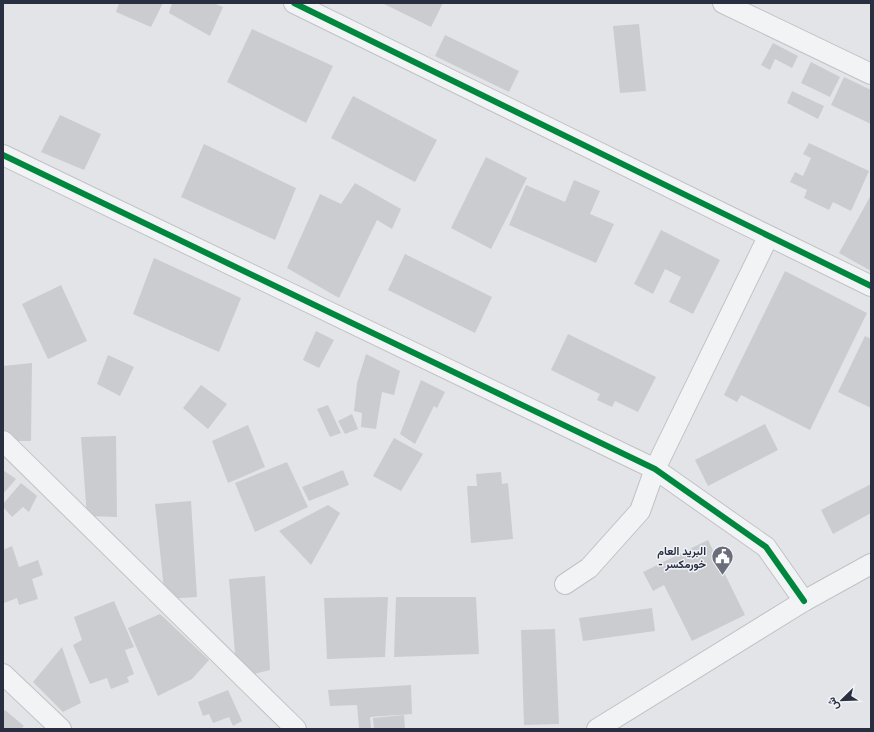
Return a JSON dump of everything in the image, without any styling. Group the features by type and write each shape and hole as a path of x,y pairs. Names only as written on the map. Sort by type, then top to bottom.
{"street":[{"path":"294,3 871,286"},
{"path":"723,3 871,74"},
{"path":"3,155 656,469 766,547 804,601"},
{"path":"565,584 589,568 640,510 656,469 768,236"},
{"path":"3,441 296,729"},
{"path":"597,729 804,601 871,564"},
{"path":"3,674 61,729"}],"building":[{"path":"119,3 163,3 151,27 116,12"},
{"path":"172,3 213,3 223,7 210,36 169,13"},
{"path":"382,3 443,3 431,27"},
{"path":"639,24 646,91 620,93 613,26"},
{"path":"252,29 333,66 306,123 227,82"},
{"path":"445,35 519,71 509,92 435,56"},
{"path":"773,43 798,56 792,68 775,59 770,70 761,65"},
{"path":"811,62 840,77 830,97 801,83"},
{"path":"844,77 871,90 871,124 831,105"},
{"path":"792,91 824,106 818,119 787,103"},
{"path":"353,96 437,140 415,182 331,138"},
{"path":"60,115 101,134 84,170 41,152"},
{"path":"809,143 869,171 851,211 833,202 829,210 804,198 807,190 790,182 795,172 803,176 811,158 803,154"},
{"path":"204,144 296,188 275,240 181,197"},
{"path":"486,157 527,178 491,249 451,228"},
{"path":"574,180 600,191 590,214 614,224 596,263 509,225 526,185 565,202"},
{"path":"355,183 401,209 392,229 377,220 339,298 287,268 320,194 341,204"},
{"path":"871,195 871,271 839,253"},
{"path":"661,230 720,260 693,314 669,302 681,277 665,269 653,294 634,284"},
{"path":"405,254 492,297 475,333 388,290"},
{"path":"154,258 241,298 219,352 133,314"},
{"path":"785,271 867,313 810,430 741,395 737,402 724,395"},
{"path":"61,285 87,341 48,359 22,304"},
{"path":"316,331 334,340 319,368 303,360"},
{"path":"568,334 656,377 638,412 615,401 612,407 597,400 600,394 551,370"},
{"path":"865,336 871,339 871,408 838,392"},
{"path":"366,354 400,371 394,395 382,392 376,429 361,427 362,413 354,411 357,383"},
{"path":"108,355 134,367 120,396 97,384"},
{"path":"32,363 31,441 5,441 3,366"},
{"path":"421,380 445,392 437,408 434,406 415,444 400,434"},
{"path":"201,385 227,404 208,429 183,408"},
{"path":"328,405 341,433 330,437 317,409"},
{"path":"352,414 358,429 345,434 338,421"},
{"path":"765,424 778,450 708,486 695,460"},
{"path":"248,425 265,467 228,483 212,441"},
{"path":"116,436 117,517 87,516 81,437"},
{"path":"394,438 423,454 401,491 373,476"},
{"path":"287,462 308,507 255,532 235,483"},
{"path":"3,470 16,479 3,494"},
{"path":"343,470 349,485 309,501 302,487"},
{"path":"501,472 502,484 508,483 513,539 471,543 467,486 477,486 476,474"},
{"path":"21,483 37,496 29,512 23,507 12,517 3,507 3,504"},
{"path":"871,484 871,513 833,534 821,510"},
{"path":"191,501 197,597 165,599 155,504"},
{"path":"328,505 340,513 311,565 279,531"},
{"path":"708,540 745,615 692,641 664,585 653,591 643,572"},
{"path":"12,546 19,567 38,560 43,575 32,579 38,599 19,605 17,598 4,603 3,601 3,550"},
{"path":"265,576 270,670 237,678 229,579"},
{"path":"388,597 385,657 327,659 324,598"},
{"path":"396,597 476,597 479,654 394,657"},
{"path":"114,601 134,647 125,650 134,674 127,677 129,682 111,689 107,678 90,684 73,645 82,640 74,617"},
{"path":"652,608 655,631 583,641 579,618"},
{"path":"160,614 209,660 192,679 158,696 128,628"},
{"path":"555,629 559,724 524,725 521,630"},
{"path":"62,647 81,703 63,712 33,682"},
{"path":"411,685 412,714 370,717 371,728 359,728 357,705 330,706 328,690"},
{"path":"228,690 242,721 233,726 229,717 213,723 209,714 203,716 198,702"},
{"path":"5,710 24,726 21,729 3,729 3,712"},
{"path":"404,715 405,729 374,729 373,718"}],"cycle path":[{"path":"294,3 871,286"},
{"path":"3,155 655,469 766,547 804,601"}],"place":[{"name":"البريد العام - خورمكسر","path":"722,576"}]}
